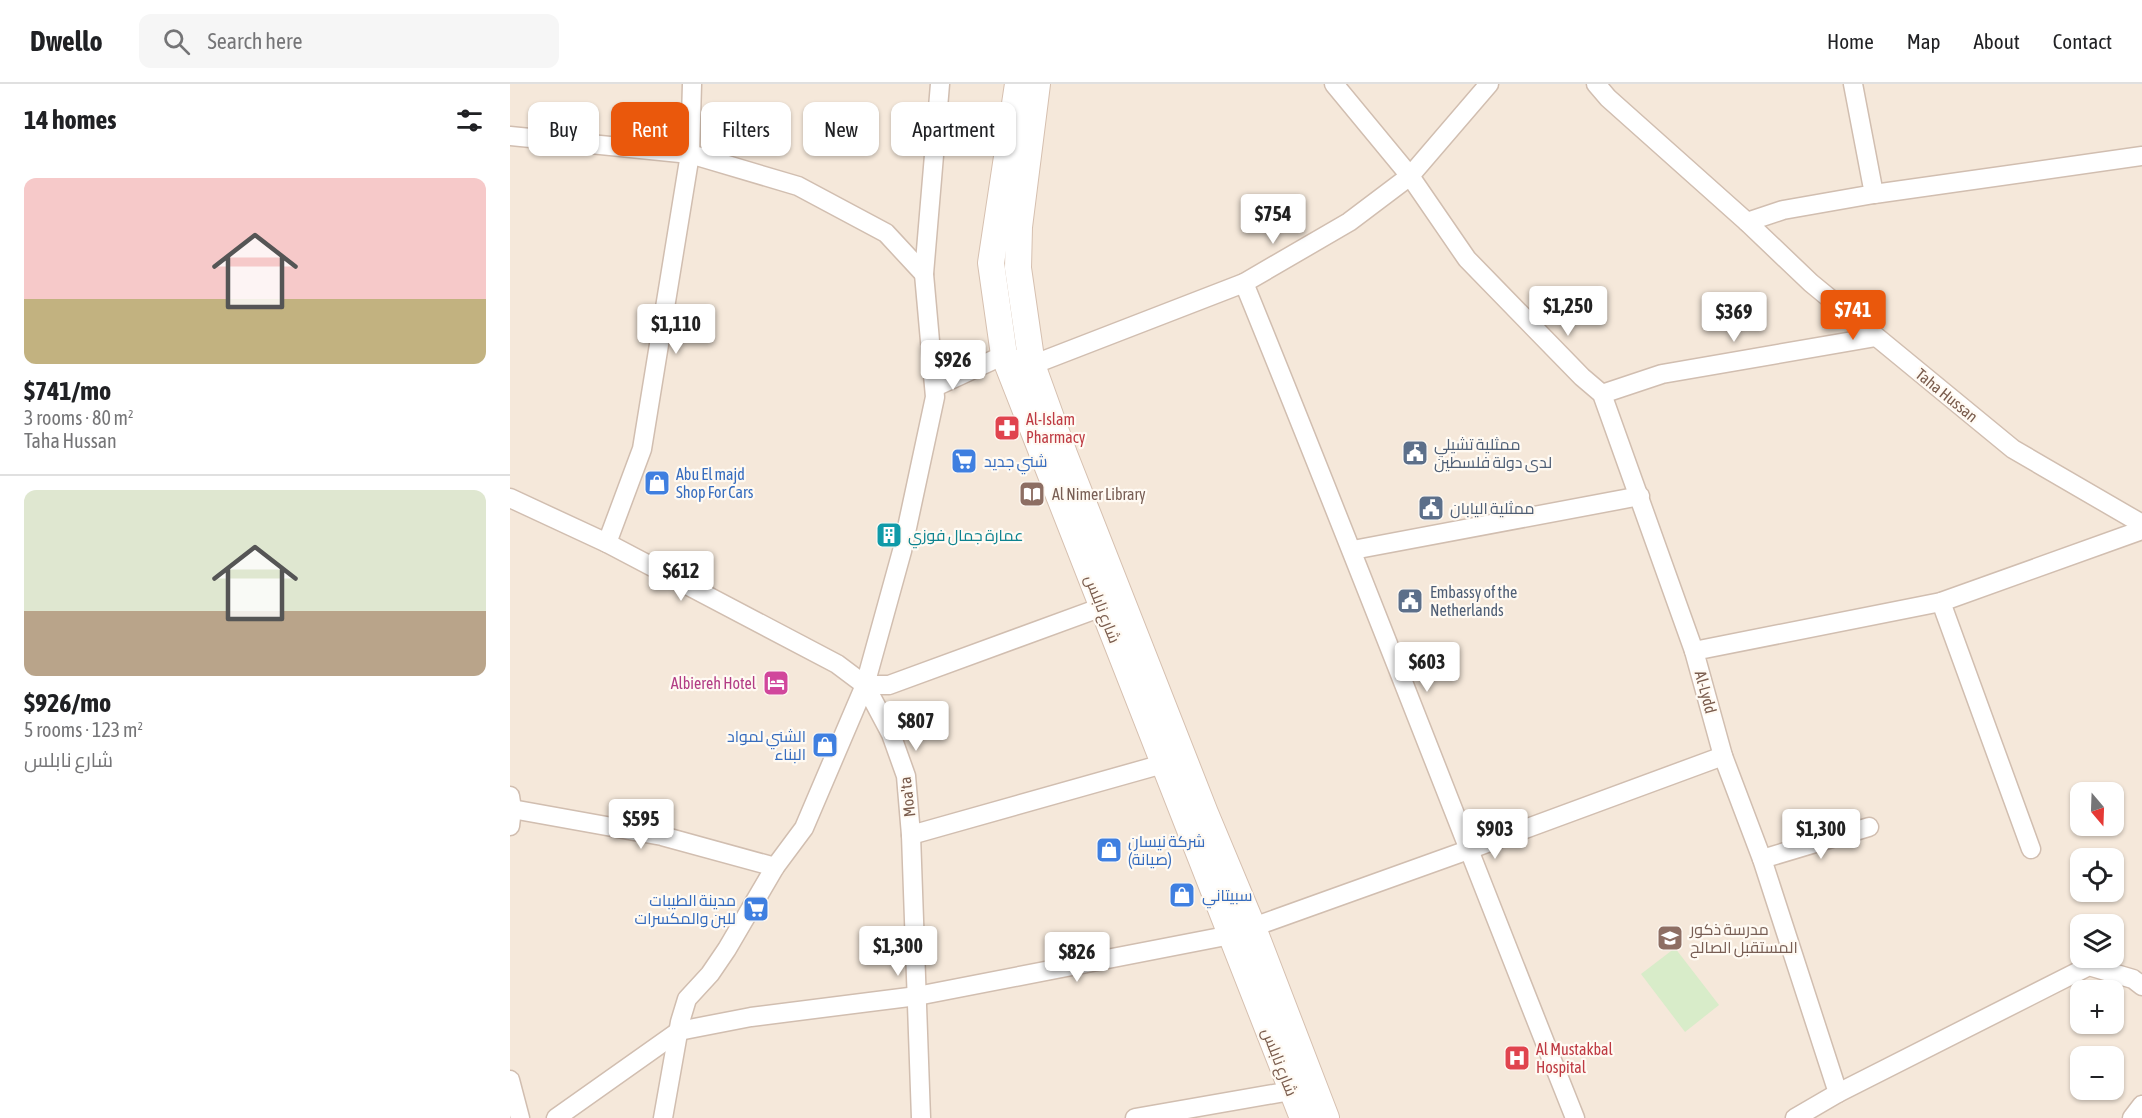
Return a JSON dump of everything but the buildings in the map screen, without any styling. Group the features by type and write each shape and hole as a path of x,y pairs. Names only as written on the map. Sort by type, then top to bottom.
{"main road":[{"name":"شارع نابلس","path":"1017,84 991,263 1004,355 1205,813 1242,931 1303,1089 1326,1118"},
{"name":"شارع نابلس","path":"1037,84 1019,227 1018,258 1032,365 1064,453 1163,764 1242,931"},
{"name":"شارع نابلس","path":"1303,1089 1303,1118"}],"street":[{"path":"607,543 642,449 690,154 692,84"},
{"path":"663,1118 680,1022 687,999 710,974 774,867 804,828 865,685 902,551 935,397 924,274 940,84"},
{"path":"1334,84 1410,176 1467,260 1582,377 1602,394 1694,651"},
{"path":"935,387 1004,355 1032,365 1244,283 1349,222 1410,176 1490,84"},
{"name":"Taha Hussan","path":"1596,84 1811,283 2013,449 2142,524"},
{"path":"1853,84 1874,194"},
{"path":"510,136 690,154 798,186 886,233 924,274"},
{"path":"1747,222 1782,210 1874,194 2142,156"},
{"path":"1244,283 1353,550 1468,850 1575,1118"},
{"path":"1602,394 1662,374 1876,337"},
{"path":"1353,550 1640,496"},
{"path":"510,498 607,543 837,664 865,685 890,684 1112,603"},
{"name":"Al-Lydd","path":"1839,1093 1762,859 1723,756 1694,651 1941,602 2142,530"},
{"path":"1941,602 2031,849"},
{"name":"Moa'ta","path":"865,685 891,734 906,776 911,835 1163,764"},
{"path":"556,1118 679,1031 751,1017 917,996 1242,931 1723,756"},
{"path":"511,810 662,836 774,867"},
{"path":"1762,859 1869,827"},
{"path":"911,835 921,1118"},
{"path":"1795,1118 1839,1093 2089,966 2133,979 2142,986"},
{"path":"510,1080 520,1118"},
{"path":"1136,1118 1303,1089"},
{"path":"2132,1118 2142,1105"}],"shaded area":[{"path":"510,84 2142,84 2142,1118 510,1118"}],"green space":[{"path":"1675,948 1719,1005 1685,1032 1641,974"}],"place":[{"name":"Al-Islam Pharmacy","path":"1007,428"},
{"name":"ممثلية تشيلي لدى دولة فلسطين","path":"1415,453"},
{"name":"شني جديد","path":"964,461"},
{"name":"Abu El majd Shop For Cars","path":"657,483"},
{"name":"Al Nimer Library","path":"1032,494"},
{"name":"ممثلية اليابان","path":"1431,508"},
{"name":"عمارة جمال فوزي","path":"889,535"},
{"name":"Embassy of the Netherlands","path":"1410,601"},
{"name":"Albiereh Hotel","path":"776,683"},
{"name":"الشني لمواد البناء","path":"825,745"},
{"name":"شركة نيسان (صيانة)","path":"1109,850"},
{"name":"سبيتاني","path":"1182,895"},
{"name":"مدينة الطيبات للبن والمكسرات","path":"756,909"},
{"name":"مدرسة ذكور المستقبل الصالح","path":"1670,938"},
{"name":"Al Mustakbal Hospital","path":"1517,1058"}]}
